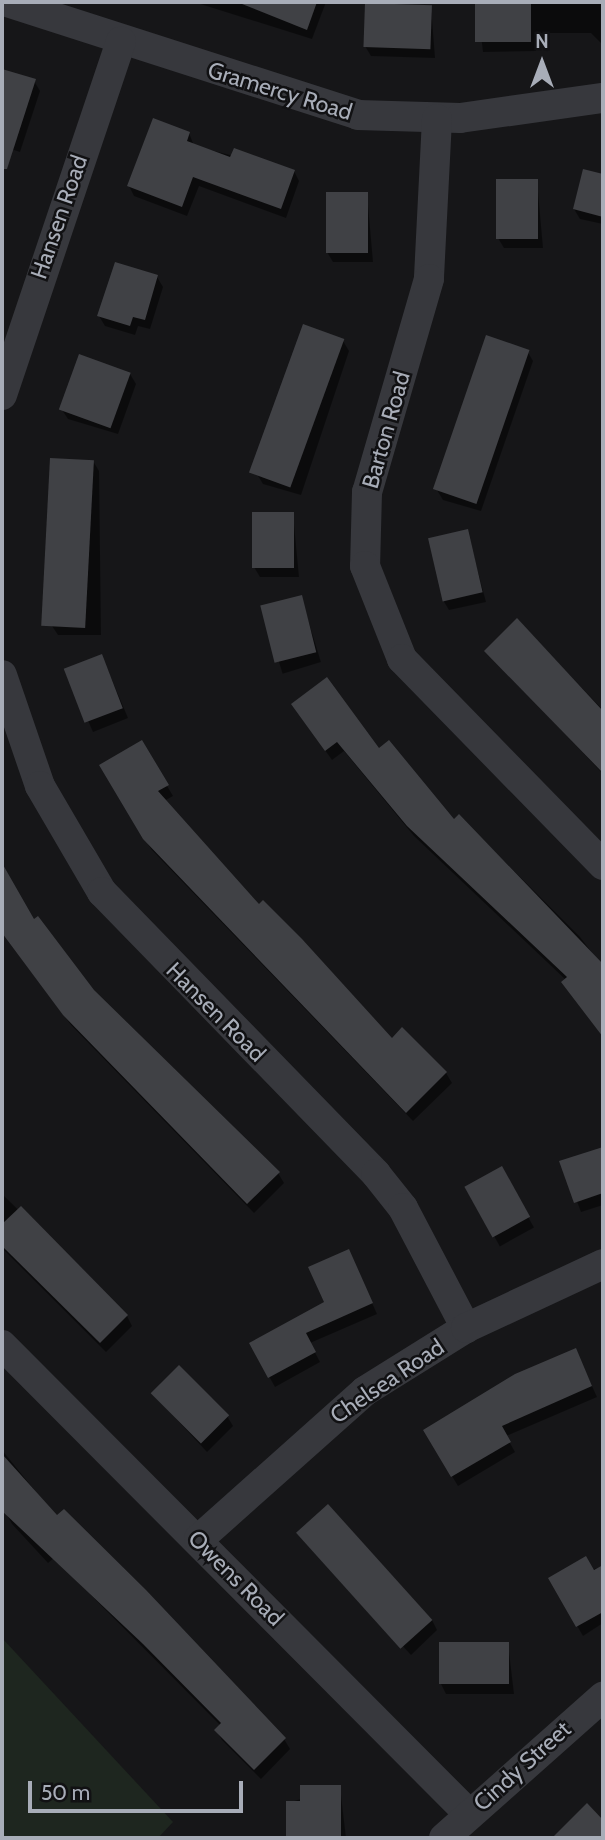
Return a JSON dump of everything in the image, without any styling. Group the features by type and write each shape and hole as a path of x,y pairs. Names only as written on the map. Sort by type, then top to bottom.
{"street":[{"name":"Gramercy Road","path":"7,2 332,109 437,119 603,98"},
{"name":"Hansen Road","path":"2,395 121,41"},
{"name":"Barton Road","path":"437,119 429,279 372,468 365,566 402,659 603,865"},
{"name":"Hansen Road","path":"2,675 40,786 102,892 376,1174 403,1208 466,1328"},
{"name":"Chelsea Road","path":"199,1539 333,1414 466,1328 603,1264"},
{"name":"Owens Road","path":"2,1345 199,1539 468,1813"},
{"name":"Cindy Street","path":"444,1838 468,1813 603,1697"}],"shaded area":[{"path":"2,1638 173,1822 158,1838 2,1838"}],"building":[{"path":"237,2 317,2 307,30"},
{"path":"475,2 531,2 531,42 475,42"},
{"path":"365,3 432,5 430,49 363,47"},
{"path":"2,69 36,79 7,169 2,169"},
{"path":"153,118 190,132 187,141 230,157 234,148 295,170 281,209 193,177 182,207 127,186"},
{"path":"583,169 603,174 603,217 573,209"},
{"path":"496,179 538,179 538,239 496,239"},
{"path":"326,192 368,192 368,253 326,253"},
{"path":"115,262 158,275 145,320 133,317 130,326 97,316"},
{"path":"303,324 344,339 290,488 249,472"},
{"path":"486,335 529,350 476,504 433,489"},
{"path":"79,354 131,373 111,428 59,409"},
{"path":"50,458 94,460 85,628 41,626"},
{"path":"252,512 294,512 294,568 252,568"},
{"path":"468,529 483,592 443,602 428,538"},
{"path":"302,595 316,652 275,663 260,605"},
{"path":"517,618 603,711 603,773 484,651"},
{"path":"102,654 123,708 85,723 64,669"},
{"path":"327,677 379,748 389,740 454,819 459,814 603,964 603,1037 561,982 567,977 407,826 337,742 325,751 291,704"},
{"path":"142,740 169,785 158,791 259,904 263,900 302,939 392,1038 402,1027 447,1072 406,1113 143,839 99,765"},
{"path":"2,863 34,919 38,916 94,990 280,1172 247,1204 63,1015 2,933"},
{"path":"603,1147 603,1193 574,1203 559,1161"},
{"path":"502,1166 530,1217 493,1238 464,1187"},
{"path":"21,1206 128,1315 100,1343 2,1246 2,1224"},
{"path":"349,1249 373,1303 306,1333 316,1352 268,1378 249,1343 324,1302 308,1267"},
{"path":"576,1348 592,1386 502,1426 511,1442 451,1477 423,1430 515,1374"},
{"path":"179,1365 229,1415 201,1443 151,1393"},
{"path":"2,1454 57,1515 64,1509 146,1590 286,1738 254,1770 214,1730 221,1723 143,1644 2,1511"},
{"path":"328,1504 432,1620 400,1649 296,1533"},
{"path":"586,1556 594,1570 603,1565 603,1612 576,1627 548,1578"},
{"path":"439,1642 509,1642 509,1684 439,1684"},
{"path":"300,1785 341,1785 341,1838 286,1838 286,1801 300,1801"},
{"path":"587,1803 603,1820 603,1838 552,1838"}]}
